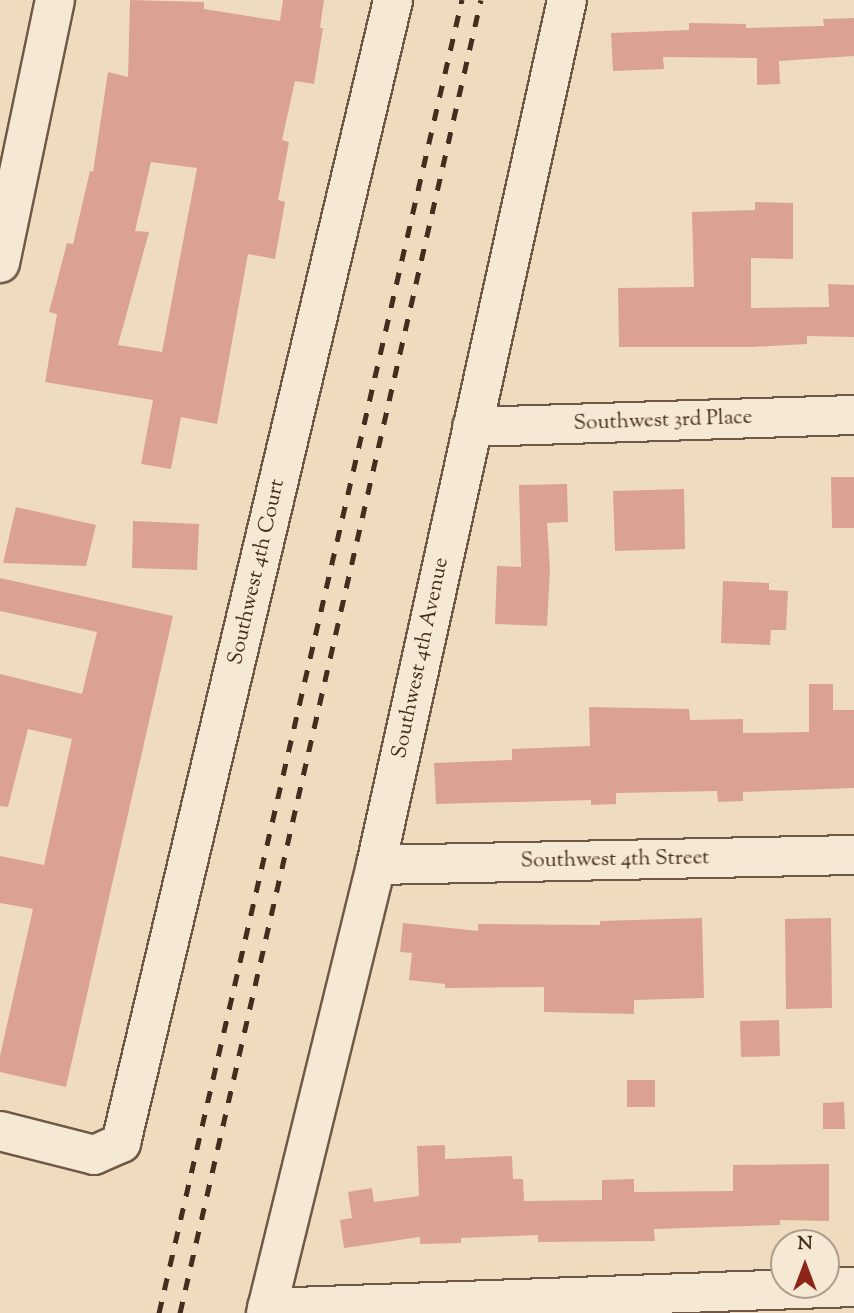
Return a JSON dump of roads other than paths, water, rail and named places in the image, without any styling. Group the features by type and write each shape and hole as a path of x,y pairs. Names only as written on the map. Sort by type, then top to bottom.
{"street":[{"path":"0,263 55,0"},
{"name":"Southwest 4th Court","path":"0,1130 94,1155 121,1143 393,0"},
{"name":"Southwest 4th Avenue","path":"266,1310 376,865 567,0"},
{"name":"Southwest 3rd Place","path":"472,427 854,415"},
{"name":"Southwest 4th Street","path":"376,865 854,855"},
{"path":"266,1310 854,1287"}],"railway":[{"path":"159,1313 462,0"},
{"path":"180,1313 481,0"}]}
